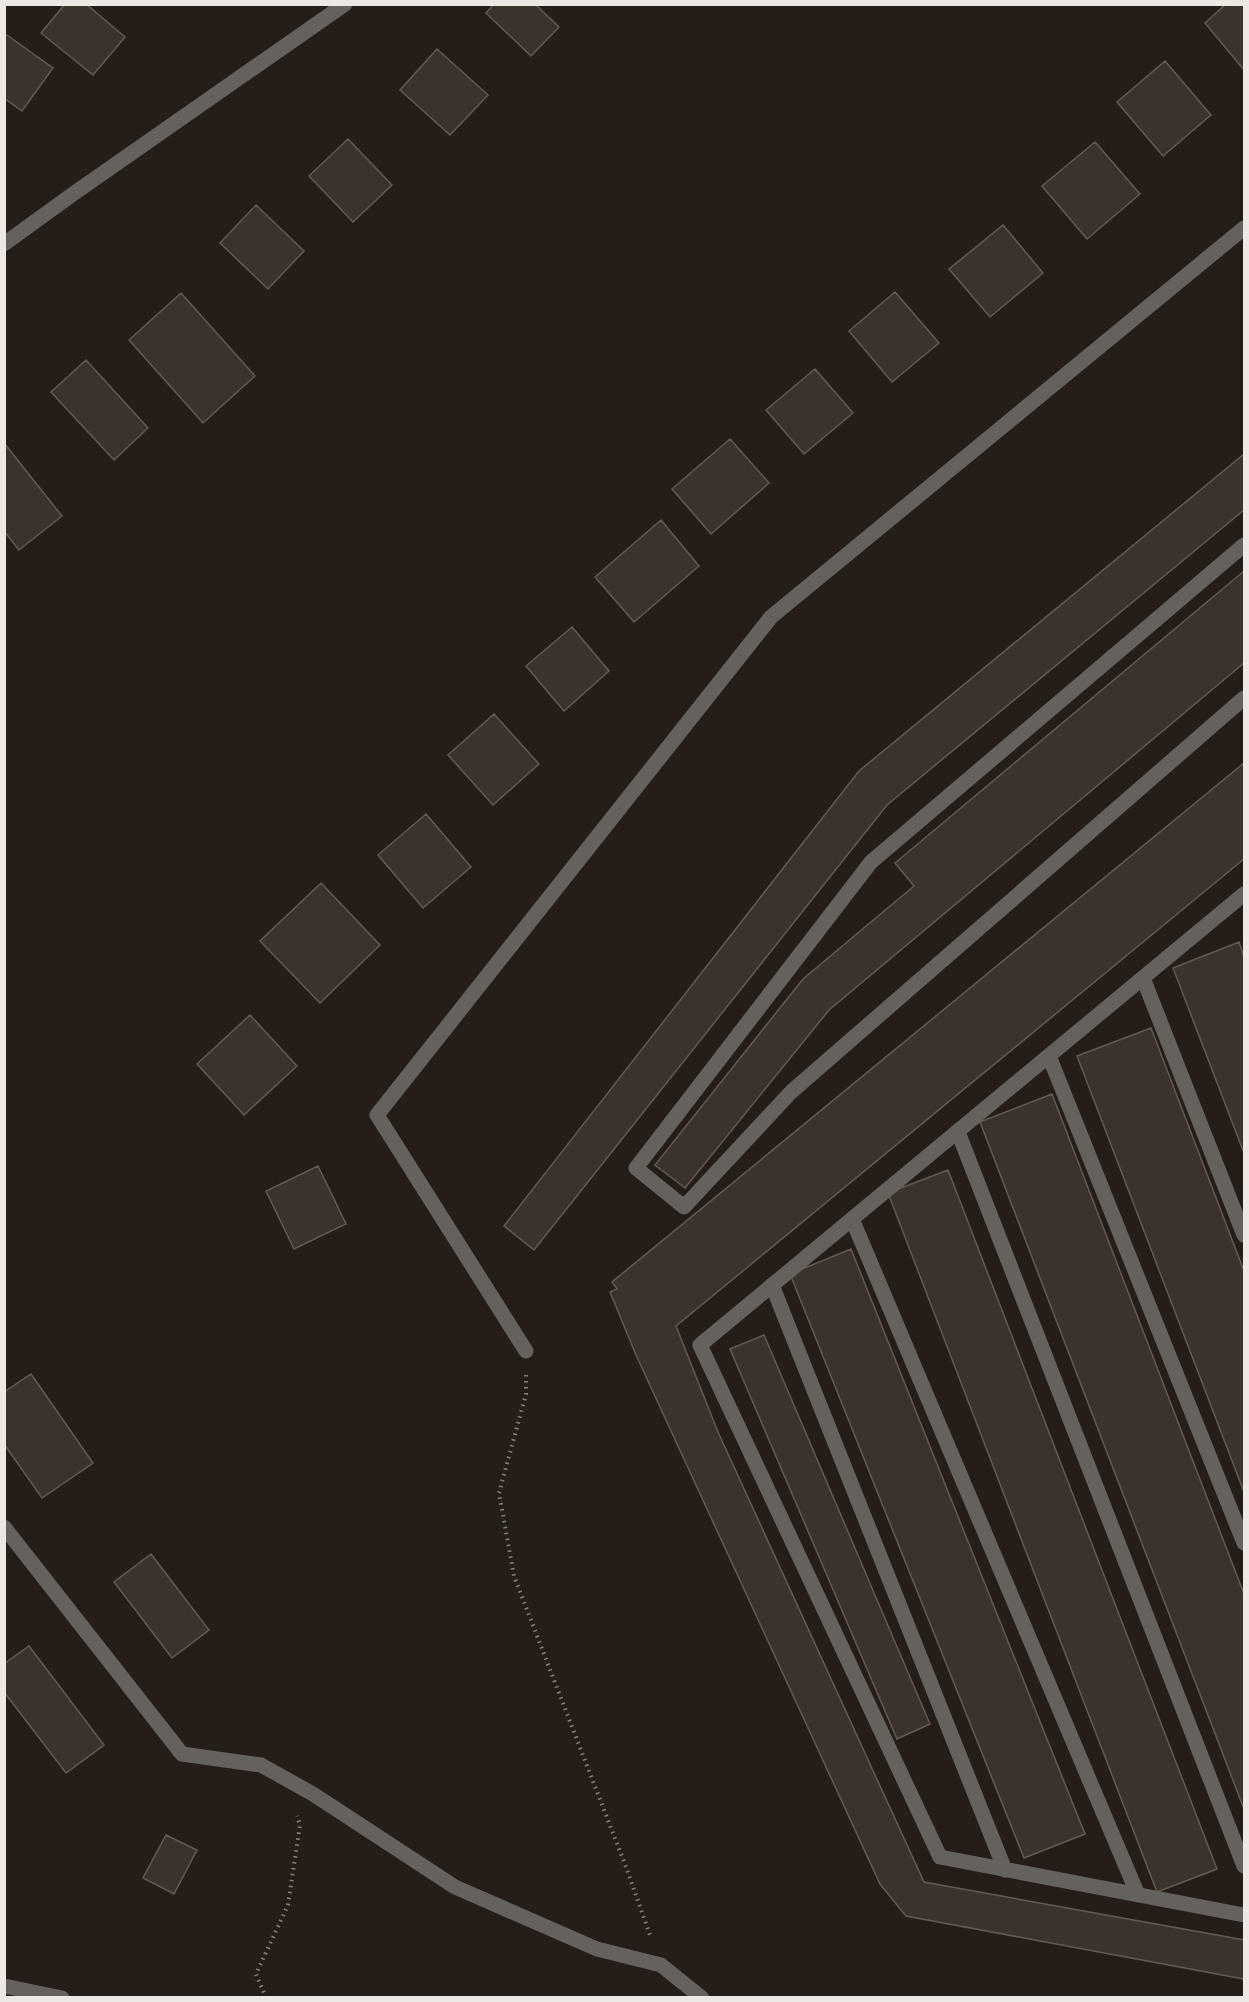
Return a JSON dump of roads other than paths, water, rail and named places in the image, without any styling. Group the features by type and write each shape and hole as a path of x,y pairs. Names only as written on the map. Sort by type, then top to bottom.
{"street":[{"path":"4,244 345,4"},
{"path":"526,1351 377,1115 771,617 1245,228"},
{"path":"1245,545 870,862 636,1167 684,1207 791,1092 1245,698"},
{"path":"1244,897 700,1345 940,1857 1245,1915"},
{"path":"1143,978 1245,1235"},
{"path":"1049,1056 1245,1544"},
{"path":"958,1131 1245,1866"},
{"path":"852,1219 1137,1895"},
{"path":"772,1285 1005,1870"},
{"path":"4,1527 182,1754 261,1765 313,1794 455,1887 597,1949 661,1965 702,1998"},
{"path":"4,1986 62,1998"}]}
